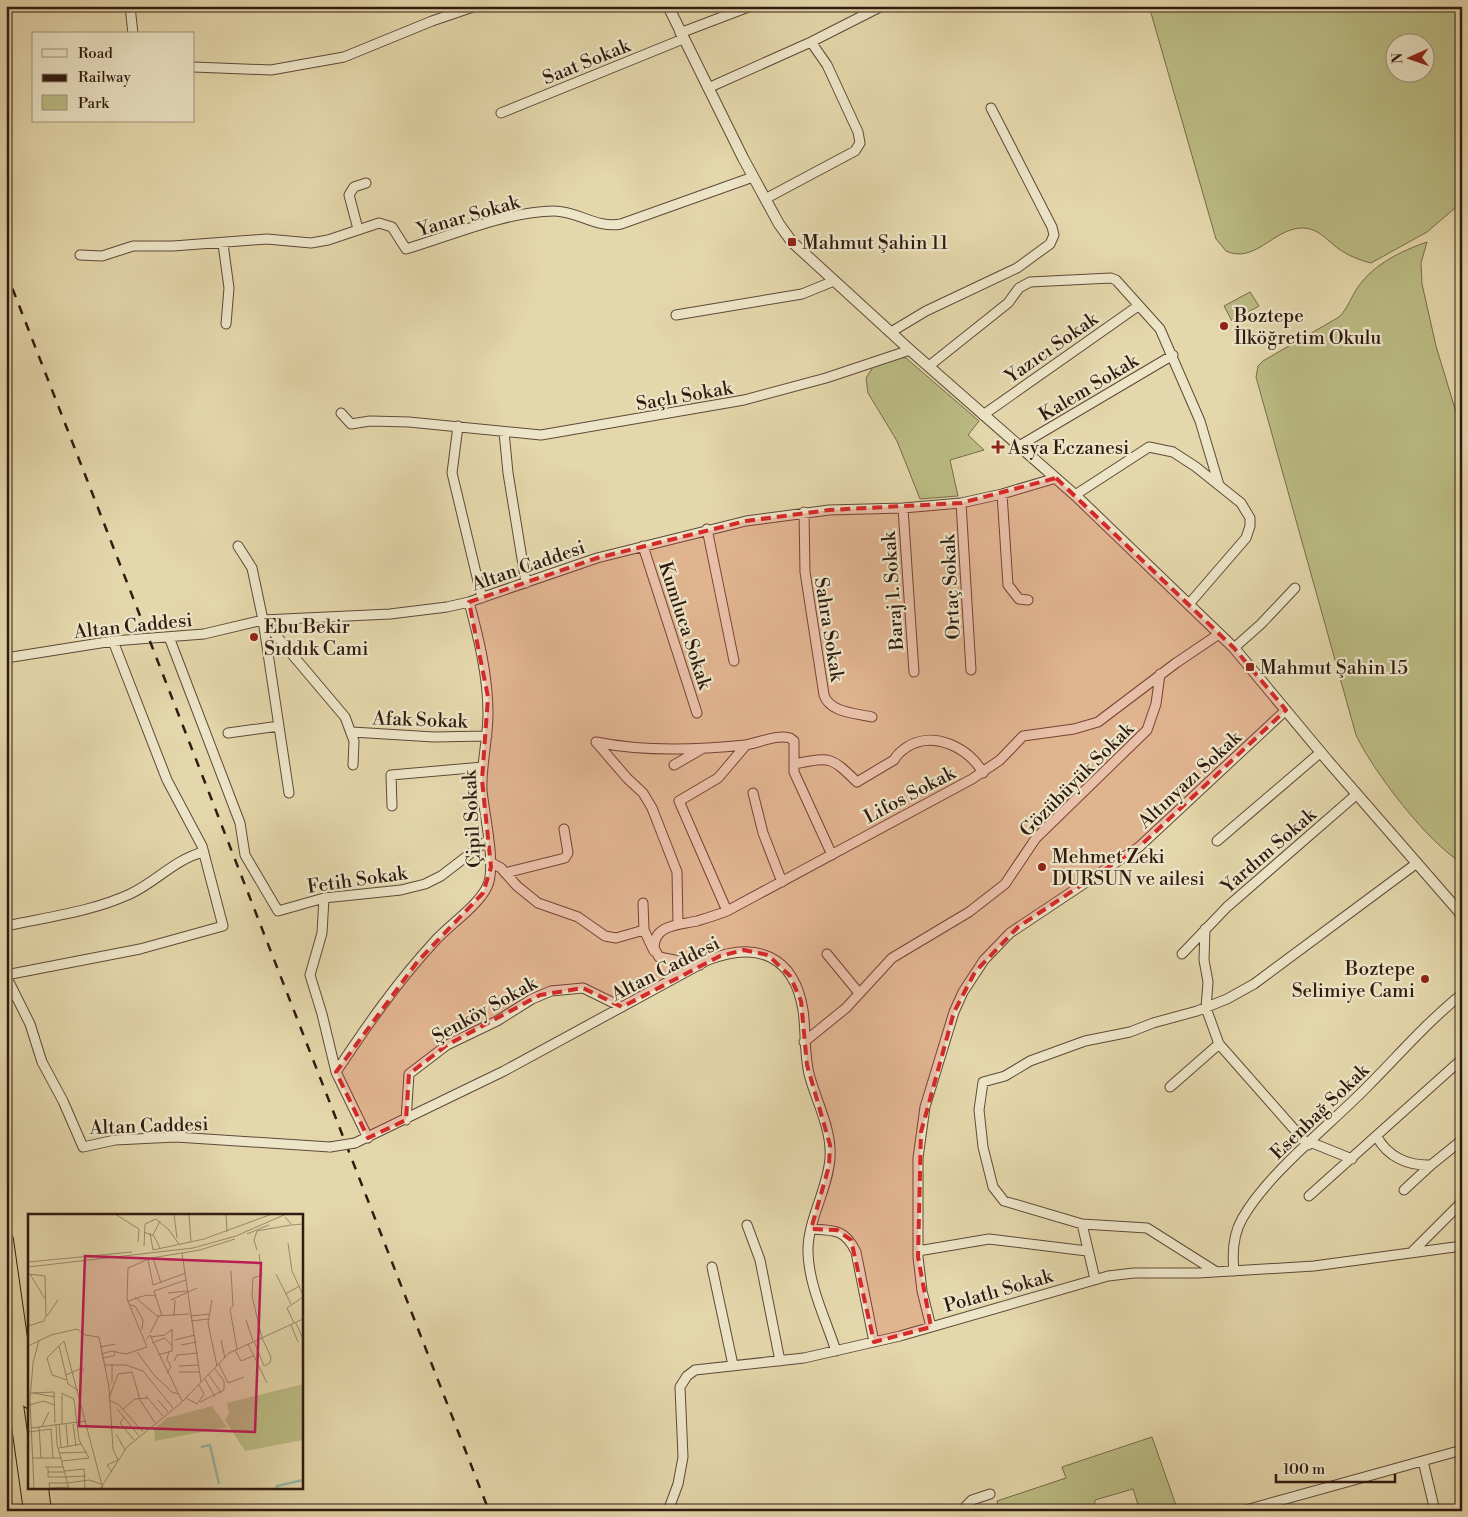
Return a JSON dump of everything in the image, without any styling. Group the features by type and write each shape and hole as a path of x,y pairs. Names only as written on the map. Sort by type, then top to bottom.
{"highway":[{"path":"6,1240 28,1394"},
{"path":"6,1334 30,1511"},
{"path":"41,1490 44,1511"}],"street":[{"path":"130,6 133,32"},
{"path":"195,67 272,70 344,58 432,21 476,6"},
{"path":"668,6 765,199 792,242 910,350 1075,495 1234,648 1320,752 1462,916"},
{"name":"Saat Sokak","path":"501,113 751,6"},
{"path":"708,88 812,42 882,6"},
{"path":"765,199 856,150 860,143 860,136 827,65 812,42"},
{"path":"891,332 926,311 1017,268 1052,242 1054,234 1052,227 991,108"},
{"name":"Yanar Sokak","path":"80,255 102,256 133,246 222,244 267,239 311,243 328,240 375,223 386,224 392,227 406,250 516,216 547,211 571,213 602,225 615,225 640,218 753,176"},
{"path":"358,229 349,195 354,187 366,183"},
{"path":"222,244 229,288 226,324"},
{"path":"929,366 1008,303 1019,288 1030,282 1045,279 1111,278 1116,280 1138,306 1149,314 1160,329 1200,421 1219,485"},
{"path":"676,315 802,294 834,281"},
{"name":"Yazıcı Sokak","path":"983,415 1138,306"},
{"name":"Saçlı Sokak","path":"341,412 351,424 390,421 541,435 718,406 798,386 910,350"},
{"name":"Kalem Sokak","path":"1019,446 1173,356"},
{"path":"458,426 452,474 482,598"},
{"path":"504,432 508,473 526,583"},
{"path":"1075,495 1149,447 1166,450 1180,456 1247,509 1250,518 1250,531 1246,538 1188,604"},
{"name":"Altan Caddesi","path":"6,658 113,641 204,634 263,620 407,612 469,602 596,558 707,530 804,512 904,508 962,503 1002,494 1056,478"},
{"path":"1002,494 1008,586 1018,599 1028,600"},
{"name":"Ortaç Sokak","path":"962,503 971,670"},
{"name":"Baraj 1. Sokak","path":"904,508 914,672"},
{"name":"Sahra Sokak","path":"804,512 805,572 824,695 827,703 842,710 872,717"},
{"path":"707,530 734,661"},
{"path":"238,546 252,568 263,620 289,793"},
{"name":"Kumluca Sokak","path":"643,546 698,713"},
{"path":"1234,648 1261,624 1295,588"},
{"name":"Çipil Sokak","path":"336,1072 368,1025 418,961 483,893 490,879 490,862 482,790 487,736 488,697 485,673 469,602"},
{"path":"263,620 340,710 352,732 355,749 353,765"},
{"name":"Lifos Sokak","path":"655,952 654,944 658,934 667,928 727,911 782,882 983,773 1023,736 1090,725 1219,634"},
{"name":"Fetih Sokak","path":"169,637 240,823 244,856 278,911 324,898 401,890 425,884 440,876 488,840"},
{"path":"6,975 140,949 223,926 203,852 167,780 113,641"},
{"name":"Gözübüyük Sokak","path":"804,1042 846,1008 892,958 969,912 1005,884 1036,838 1147,730 1156,704 1160,674"},
{"name":"Altınyazı Sokak","path":"931,1327 922,1291 918,1251 917,1179 925,1107 954,1012 975,972 994,948 1018,927 1140,847 1286,710"},
{"path":"228,733 279,726"},
{"name":"Afak Sokak","path":"352,732 434,737 487,736"},
{"path":"678,924 677,872 652,808 643,793 627,778 596,742 629,747 701,749 746,745 783,737 790,738 794,741 794,772 832,855"},
{"path":"794,764 823,758 832,760 857,782 894,760 897,754 910,745 932,740 964,751 977,763 983,773"},
{"path":"727,911 679,800 718,778 746,745"},
{"path":"674,765 701,749"},
{"path":"1217,842 1320,752"},
{"path":"392,806 391,775 483,767"},
{"path":"754,793 763,833 782,882"},
{"name":"Yardım Sokak","path":"1182,954 1204,929 1357,794"},
{"path":"505,872 565,858 568,853 564,829"},
{"path":"6,926 76,912 123,897 159,878 178,862 203,852"},
{"path":"490,862 505,872 517,886 538,903 578,916 605,936 616,938 644,930"},
{"path":"1215,1271 1147,1228 1082,1224 1014,1206 998,1195 991,1181 980,1127 980,1101 983,1082 1005,1076 1030,1061 1085,1041 1130,1032 1206,1008 1254,984 1417,863"},
{"path":"324,898 322,933 310,975 336,1072 368,1138"},
{"path":"643,903 644,930 655,952 662,959 700,965"},
{"path":"1204,929 1204,954 1208,982 1206,1008 1219,1044 1309,1144 1352,1158"},
{"name":"Altan Caddesi","path":"6,975 30,1024 42,1062 63,1101 83,1146 115,1140 176,1137 330,1147 355,1144 406,1120 504,1071 720,956 738,951 750,951 768,955 786,971 798,990 803,1010 804,1042 809,1074 828,1133 829,1166 811,1229 808,1254 811,1274 836,1351"},
{"path":"827,954 859,993"},
{"name":"Şenköy Sokak","path":"406,1120 409,1074 447,1045 496,1021 532,999 562,989 583,988 622,1007"},
{"name":"Esenbağ Sokak","path":"1234,1271 1234,1244 1242,1219 1268,1183 1444,1008 1462,994"},
{"path":"1170,1087 1219,1044"},
{"path":"1309,1196 1462,1059"},
{"path":"1377,1137 1385,1149 1396,1158 1414,1164 1431,1165"},
{"path":"1404,1190 1462,1140"},
{"path":"1412,1252 1462,1202"},
{"path":"1082,1224 1095,1279"},
{"path":"747,1225 760,1260 780,1361"},
{"path":"811,1229 836,1230 851,1240 856,1252 874,1342"},
{"path":"918,1251 989,1238 1087,1251"},
{"name":"Polatlı Sokak","path":"668,1511 676,1492 682,1467 683,1438 679,1396 682,1383 695,1370 780,1361 836,1351 931,1327 1095,1279 1134,1273 1234,1271 1314,1266 1462,1246"},
{"path":"712,1267 733,1366"},
{"path":"1242,1511 1462,1450"},
{"path":"1423,1461 1435,1511"},
{"path":"967,1511 966,1506 970,1501 990,1494"}],"highlighted area":[{"path":"1056,478 1234,648 1286,710 1139,847 1018,927 975,972 954,1012 921,1132 918,1257 931,1327 874,1342 851,1240 837,1230 811,1229 829,1166 830,1145 807,1065 801,1001 790,976 768,955 744,950 720,956 622,1007 583,988 540,995 447,1045 409,1074 406,1120 368,1138 336,1072 418,961 483,893 491,867 482,780 488,697 469,602 597,558 746,521 829,510 961,503"}],"green space":[{"path":"1149,6 1462,6 1462,202 1427,232 1371,263 1347,254 1317,232 1306,228 1290,230 1255,250 1246,253 1236,254 1226,251 1216,239"},
{"path":"1427,242 1421,263 1422,284 1436,346 1462,432 1462,863 1433,839 1402,805 1375,767 1356,735 1256,377 1258,366 1263,361 1339,317 1364,279 1380,265 1398,254"},
{"path":"1250,292 1259,306 1232,321 1224,306"},
{"path":"899,357 906,358 979,421 968,435 984,450 950,460 958,496 920,499 897,441 868,393 866,378 873,367"},
{"path":"1152,1437 1178,1511 1140,1511 1133,1489 1095,1500 1094,1511 999,1511 997,1501 1066,1478 1062,1467"}],"railway":[{"path":"6,272 489,1511"}],"place":[{"name":"Mahmut Şahin 11","path":"792,242"},
{"name":"Boztepe İlköğretim Okulu","path":"1224,326"},
{"name":"Asya Eczanesi","path":"998,447"},
{"name":"Ebu Bekir Sıddık Cami","path":"254,637"},
{"name":"Mahmut Şahin 15","path":"1250,667"},
{"name":"Mehmet Zeki DURSUN ve ailesi","path":"1042,867"},
{"name":"Boztepe Selimiye Cami","path":"1425,979"}]}
